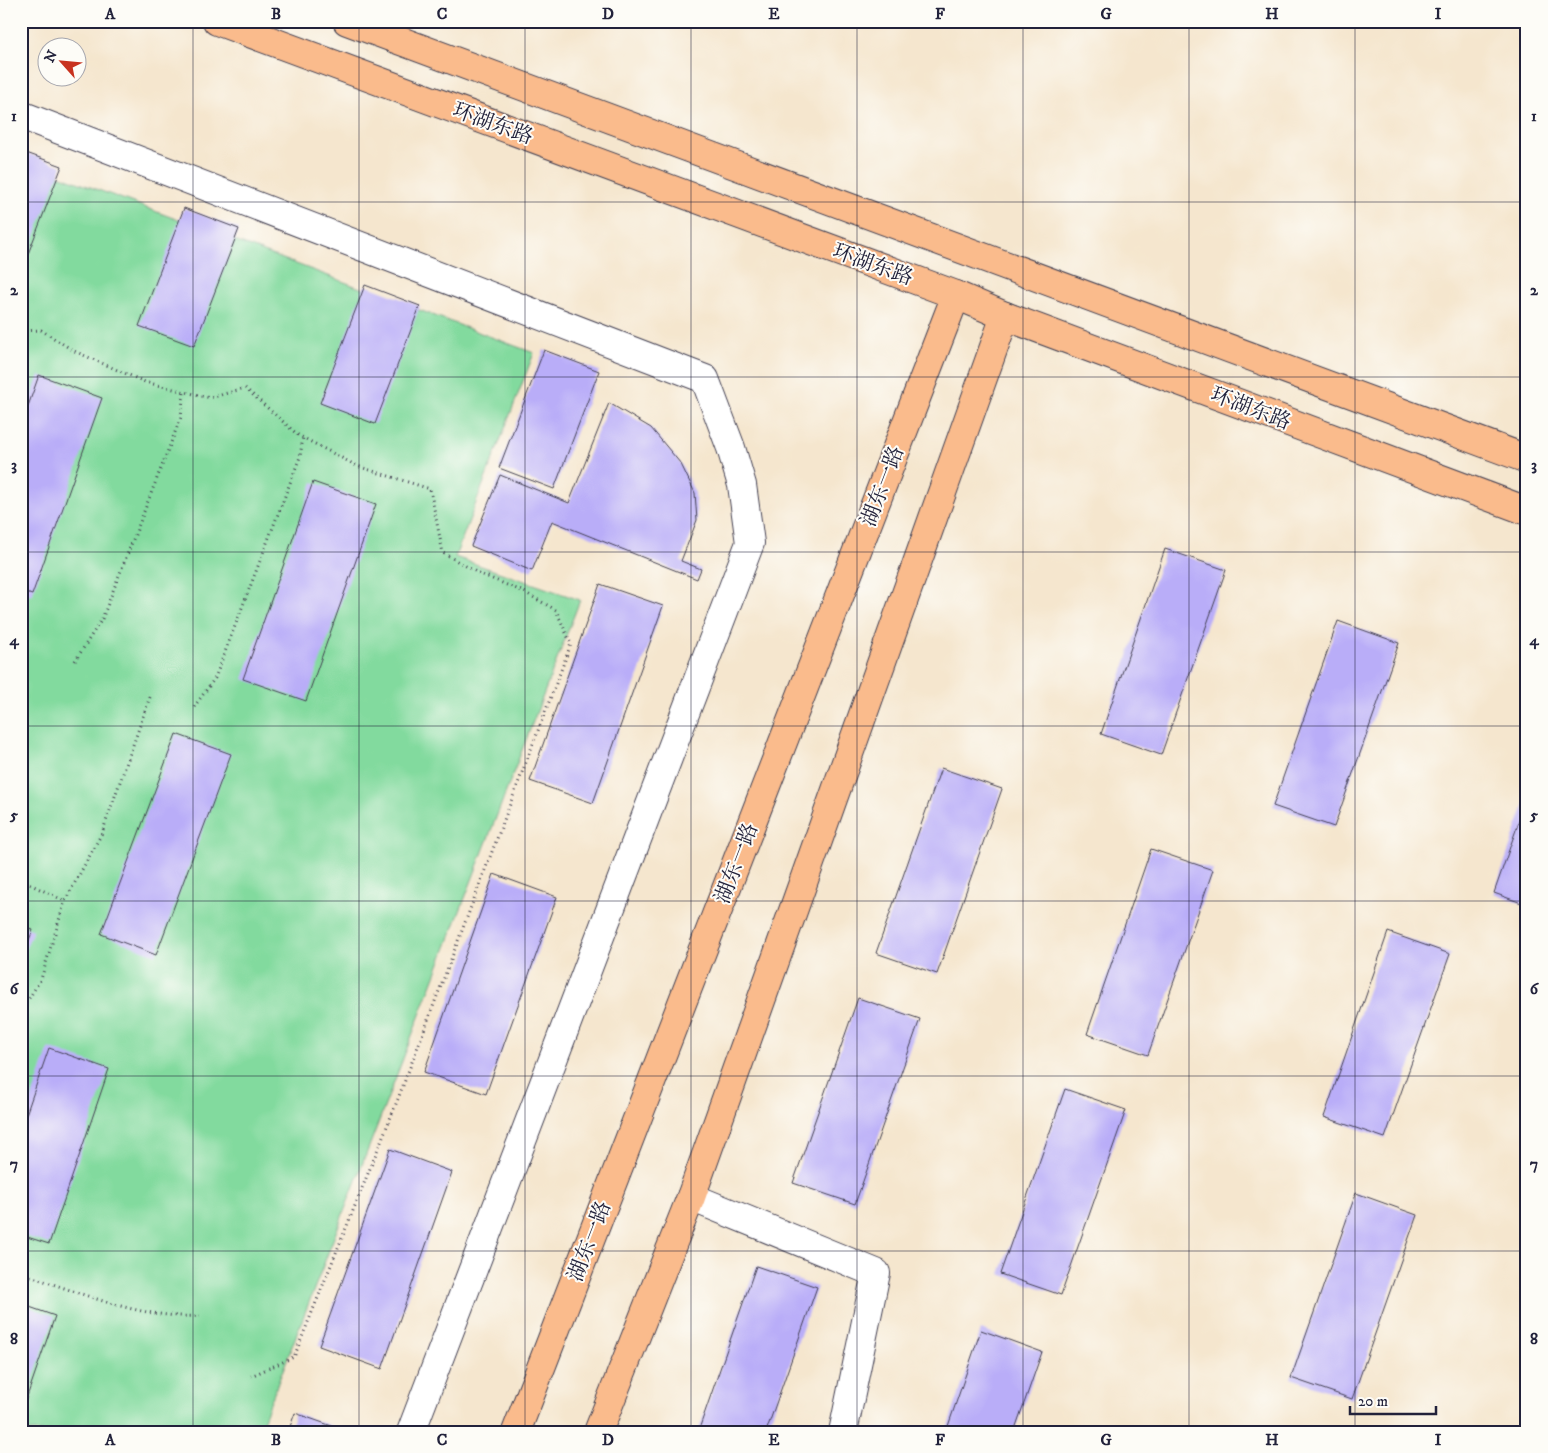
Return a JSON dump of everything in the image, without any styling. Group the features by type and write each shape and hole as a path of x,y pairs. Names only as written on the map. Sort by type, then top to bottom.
{"main road":[{"name":"环湖东路","path":"217,21 956,295 1005,316 1527,511"},
{"name":"环湖东路","path":"347,21 1527,459"},
{"name":"湖东一路","path":"516,1432 956,295"},
{"path":"598,1432 691,1197 1005,316"}],"street":[{"path":"21,115 705,378 737,466 742,485 750,543 411,1432"},
{"path":"691,1197 876,1273 843,1432"}],"path":[{"path":"21,331 41,330 74,351 136,378 184,392 210,398 245,388 298,435 357,466 430,489 443,554 478,573 524,592 556,610 570,644 396,1104 294,1357 251,1376"},
{"path":"75,661 102,619 180,417 184,392"},
{"path":"194,708 215,678 300,458 303,437"},
{"path":"21,1011 41,979 65,901 102,833 152,694"},
{"path":"21,880 65,901"},
{"path":"21,1273 121,1307 181,1317 200,1316"}],"green space":[{"path":"21,161 534,353 455,557 580,600 259,1432 21,1432"}],"building":[{"path":"21,151 62,166 21,272"},
{"path":"184,208 239,229 194,346 139,326"},
{"path":"365,285 420,306 375,424 320,403"},
{"path":"544,350 599,371 554,489 499,468"},
{"path":"39,375 102,398 32,595 21,591 21,426"},
{"path":"609,403 651,428 681,464 695,493 697,520 681,561 701,569 697,579 552,521 532,571 471,546 500,475 569,503"},
{"path":"313,482 376,504 306,701 243,679"},
{"path":"1165,549 1226,570 1161,755 1101,734"},
{"path":"600,584 663,606 593,803 530,781"},
{"path":"1338,621 1399,643 1334,827 1273,806"},
{"path":"176,734 231,754 156,955 101,934"},
{"path":"941,768 1002,789 937,974 876,953"},
{"path":"1527,801 1527,905 1494,893"},
{"path":"1151,849 1213,870 1148,1055 1087,1034"},
{"path":"494,874 557,897 486,1094 424,1072"},
{"path":"21,925 33,930 21,960"},
{"path":"1388,932 1450,954 1385,1138 1324,1117"},
{"path":"858,998 920,1019 855,1204 793,1183"},
{"path":"49,1048 109,1069 49,1244 21,1235 21,1129"},
{"path":"1065,1089 1126,1110 1061,1295 1000,1274"},
{"path":"390,1149 452,1172 382,1369 319,1346"},
{"path":"1356,1193 1417,1215 1352,1399 1291,1378"},
{"path":"756,1266 817,1287 766,1432 698,1432"},
{"path":"21,1304 55,1316 22,1411 21,1411"},
{"path":"981,1330 1042,1352 1014,1432 946,1432"},
{"path":"295,1413 346,1431 346,1432 288,1432"}]}
